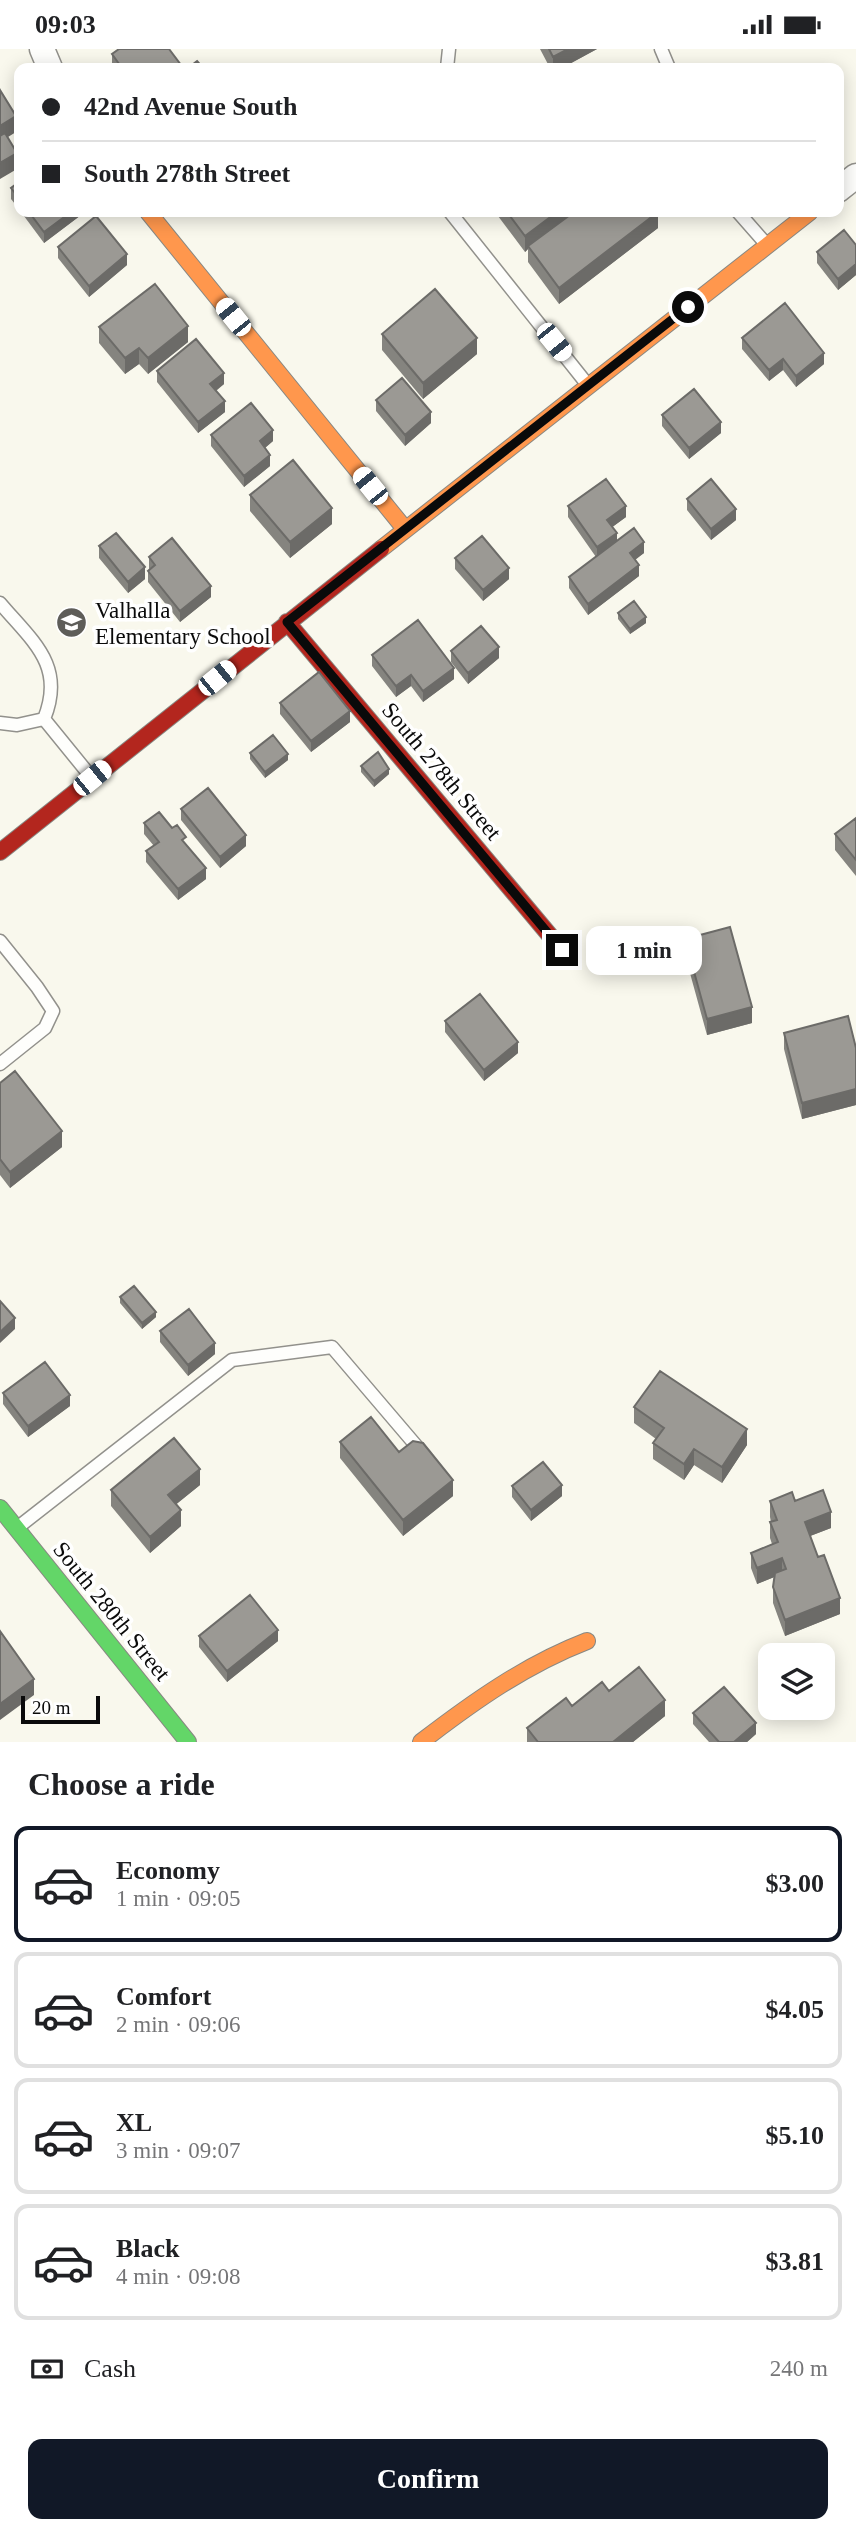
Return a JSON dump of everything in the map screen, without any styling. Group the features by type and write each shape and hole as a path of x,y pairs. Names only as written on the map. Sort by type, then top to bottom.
{"street":[{"path":"152,217 405,529"},
{"path":"0,852 287,622 803,217"},
{"name":"South 278th Street","path":"287,622 562,950"},
{"name":"South 280th Street","path":"0,1508 188,1742"},
{"path":"421,1742 515,1674 555,1652 587,1641"}],"lane":[{"path":"454,217 588,385"},
{"path":"742,217 767,245"},
{"path":"0,603 38,648 47,664 52,691 44,719"},
{"path":"0,723 17,725 44,719"},
{"path":"44,719 92,778"},
{"path":"0,941 53,1011 45,1028 0,1064"},
{"path":"16,1528 232,1360 332,1347 419,1449"}],"building":[{"path":"119,49 169,49 180,63 118,63 112,54"},
{"path":"549,49 568,49 553,57"},
{"path":"0,90 14,117 0,126"},
{"path":"5,133 14,148 14,155 0,163 0,136"},
{"path":"33,217 64,217 44,232"},
{"path":"97,217 127,254 89,286 58,247"},
{"path":"511,217 550,217 525,236"},
{"path":"567,217 651,217 559,288 528,246"},
{"path":"844,230 856,245 856,264 838,279 817,252"},
{"path":"155,284 188,326 148,358 139,348 125,358 99,327"},
{"path":"435,289 477,338 423,383 382,334"},
{"path":"785,303 824,353 796,376 783,359 769,370 742,338"},
{"path":"196,339 224,373 210,384 225,401 198,422 157,371"},
{"path":"402,378 431,412 405,435 376,400"},
{"path":"694,389 721,422 689,448 662,415"},
{"path":"251,403 273,430 260,441 270,455 244,476 211,435"},
{"path":"293,460 332,508 290,542 250,495"},
{"path":"606,479 626,506 607,520 617,533 597,547 568,506"},
{"path":"711,479 736,509 711,529 687,499"},
{"path":"634,528 644,542 630,553 639,565 588,604 569,577"},
{"path":"116,533 145,567 128,582 99,546"},
{"path":"482,536 509,568 483,590 455,558"},
{"path":"172,538 211,586 180,611 148,571 155,565 149,557"},
{"path":"634,601 646,617 630,629 618,613"},
{"path":"418,620 454,668 423,691 411,675 396,686 372,655"},
{"path":"481,626 499,647 468,673 451,651"},
{"path":"319,672 350,711 311,741 280,703"},
{"path":"273,735 288,754 265,772 250,753"},
{"path":"378,752 389,769 374,781 361,766"},
{"path":"208,788 246,835 220,857 181,809"},
{"path":"159,812 172,828 177,825 186,837 182,840 206,868 178,889 146,851 159,842 144,823"},
{"path":"856,818 856,860 835,834"},
{"path":"730,927 752,1007 707,1019 685,939"},
{"path":"480,994 518,1042 484,1070 445,1021"},
{"path":"848,1016 856,1048 856,1089 802,1103 784,1033"},
{"path":"15,1071 62,1131 10,1172 0,1159 0,1083"},
{"path":"134,1286 156,1312 142,1323 120,1297"},
{"path":"0,1301 15,1318 0,1332"},
{"path":"189,1309 215,1343 188,1365 160,1331"},
{"path":"45,1362 70,1395 28,1426 3,1393"},
{"path":"660,1371 747,1429 722,1467 694,1449 684,1464 653,1443 664,1428 634,1407"},
{"path":"371,1417 399,1452 413,1441 423,1443 453,1480 403,1520 340,1442"},
{"path":"174,1438 200,1469 168,1495 181,1510 150,1537 111,1490"},
{"path":"543,1462 562,1485 531,1510 512,1486"},
{"path":"823,1490 831,1512 805,1522 818,1557 824,1555 840,1598 785,1620 773,1587 775,1573 786,1569 782,1558 757,1568 751,1553 778,1542 770,1522 777,1520 770,1501 792,1492 795,1501"},
{"path":"250,1595 278,1630 227,1671 199,1636"},
{"path":"0,1631 34,1679 0,1704"},
{"path":"639,1667 665,1700 613,1742 538,1742 527,1728 566,1698 572,1706 602,1682 609,1691"},
{"path":"724,1687 756,1723 734,1742 719,1742 693,1713"}],"traffic: fast":[{"path":"0,1508 188,1742"}],"traffic: slow":[{"path":"152,217 405,529"},
{"path":"381,549 804,217"},
{"path":"421,1742 500,1685 542,1661 587,1641"}],"traffic: jam":[{"path":"0,852 381,549"},
{"path":"287,622 562,950"}],"place":[{"name":"Valhalla Elementary School","path":"72,623"}],"route":[{"path":"562,950 287,622 688,307"}]}
